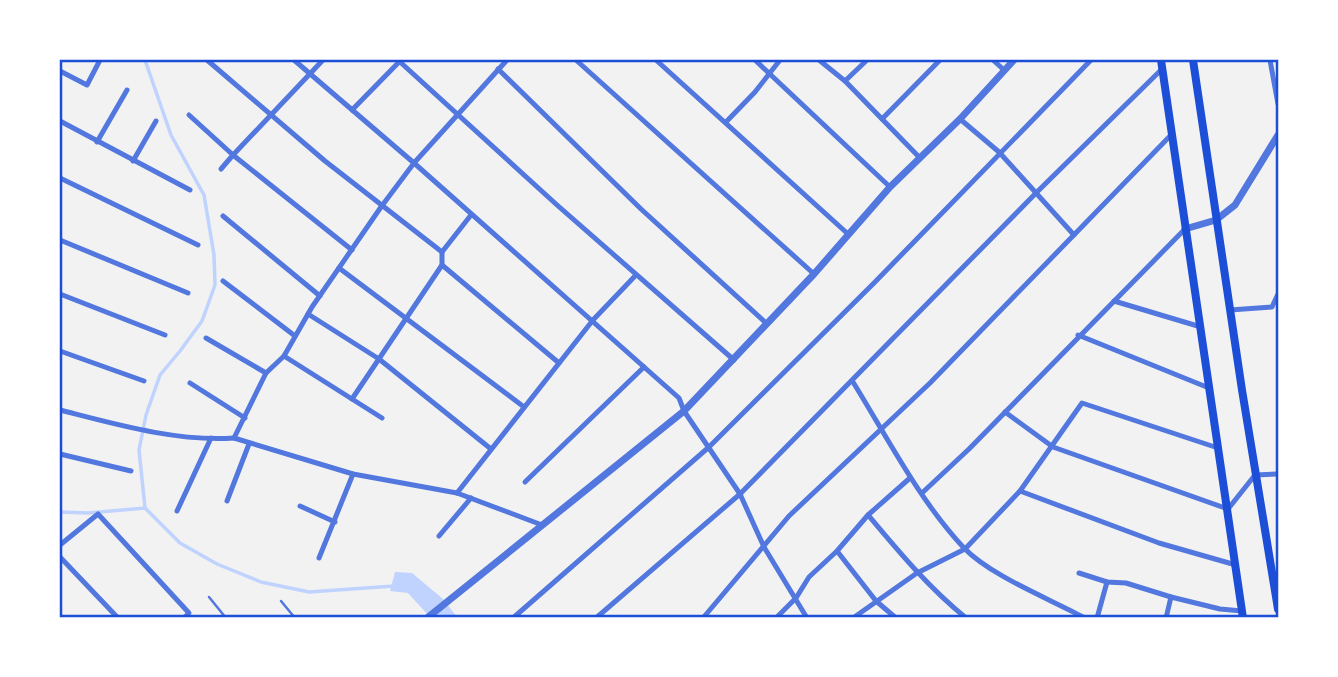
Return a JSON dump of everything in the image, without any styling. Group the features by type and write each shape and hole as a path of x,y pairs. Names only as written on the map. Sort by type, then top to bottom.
{"main road":[{"path":"1161,60 1243,614"},
{"path":"1193,60 1255,474 1279,610"}],"street":[{"path":"60,71 87,85 100,60"},
{"path":"207,60 382,207 442,252"},
{"path":"294,60 679,398 684,411 740,494 764,547 807,618"},
{"path":"221,169 323,60"},
{"path":"352,110 400,60 457,115 734,360"},
{"path":"234,438 266,373 284,356 320,296 382,207 414,163 507,60"},
{"path":"576,60 814,274"},
{"path":"656,60 848,234"},
{"path":"755,60 890,187"},
{"path":"726,122 780,60"},
{"path":"819,60 845,81 920,158"},
{"path":"845,81 867,60"},
{"path":"882,119 940,60"},
{"path":"993,60 1004,70"},
{"path":"427,618 684,411 814,274 890,187 960,119 1014,60"},
{"path":"513,618 709,447 1091,60"},
{"path":"1270,60 1279,104"},
{"path":"498,69 641,209 766,323"},
{"path":"596,618 740,494 1162,69"},
{"path":"97,142 127,90"},
{"path":"189,115 233,155 352,250"},
{"path":"960,119 999,152 1074,235"},
{"path":"60,121 190,190"},
{"path":"134,161 156,121"},
{"path":"703,618 789,516 883,429 1172,134"},
{"path":"922,493 1185,229 1216,220 1236,205 1279,135"},
{"path":"60,178 198,245"},
{"path":"352,399 442,265 442,252 471,215"},
{"path":"223,216 320,296"},
{"path":"60,240 187,293"},
{"path":"442,265 559,363"},
{"path":"340,268 524,407"},
{"path":"457,493 593,320 636,275"},
{"path":"223,281 295,336"},
{"path":"1230,310 1275,308 1279,294"},
{"path":"60,295 164,335"},
{"path":"1114,301 1201,327"},
{"path":"309,314 379,359 491,449"},
{"path":"1079,335 1209,388"},
{"path":"206,338 266,373"},
{"path":"60,351 144,381"},
{"path":"284,356 382,418"},
{"path":"525,482 644,367"},
{"path":"853,382 910,478 965,549 996,571 1085,618"},
{"path":"190,383 245,418"},
{"path":"853,618 917,573 965,549 1020,491 1083,403 1218,449"},
{"path":"60,410 148,431 234,438 353,474 457,493 542,525"},
{"path":"1004,412 1053,447 1228,509 1255,474 1279,474"},
{"path":"177,511 211,438"},
{"path":"227,501 249,444"},
{"path":"60,454 131,471"},
{"path":"318,558 353,474"},
{"path":"776,618 796,598 809,577 837,551 868,515 910,478"},
{"path":"1020,491 1147,539 1236,565"},
{"path":"439,536 471,498"},
{"path":"300,506 335,522"},
{"path":"60,545 98,514 189,613 184,618"},
{"path":"868,515 939,596 967,618"},
{"path":"837,551 876,601 896,618"},
{"path":"60,557 118,618"},
{"path":"1079,573 1243,614"},
{"path":"1097,618 1107,582"},
{"path":"1166,618 1171,597"},
{"path":"1217,618 1220,609"}],"lane":[{"path":"209,597 226,618"},
{"path":"281,601 295,618"}],"water":[{"path":"395,572 412,573 443,599 457,617 430,617 408,593 390,591"}],"waterway":[{"path":"145,60 171,135 204,195 214,255 215,285 202,321 160,375 146,415 139,450 145,508"},
{"path":"145,508 180,543 217,564 261,582 309,592 394,586"},
{"path":"60,512 88,513 145,508"}]}
